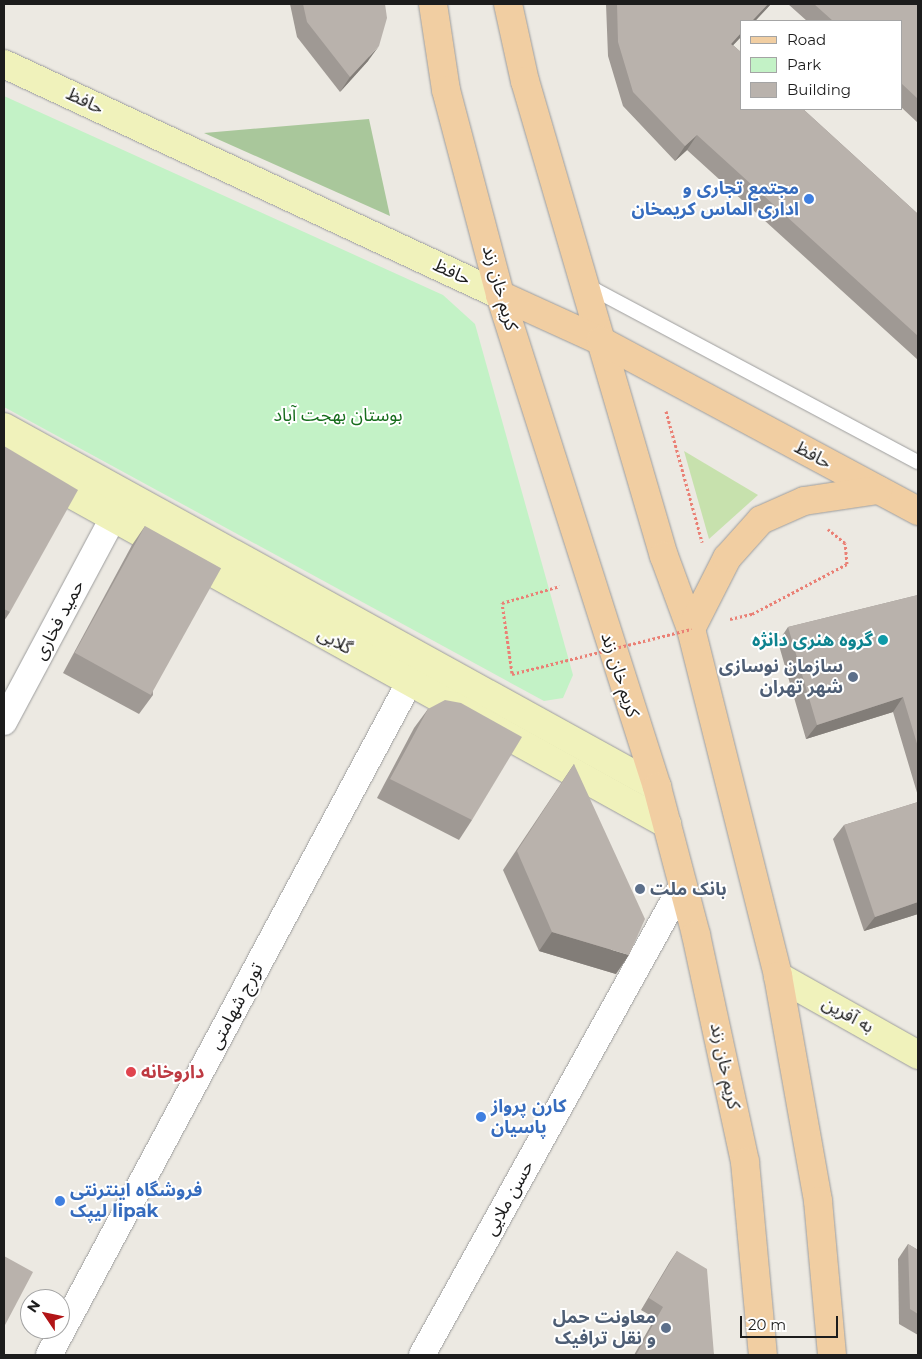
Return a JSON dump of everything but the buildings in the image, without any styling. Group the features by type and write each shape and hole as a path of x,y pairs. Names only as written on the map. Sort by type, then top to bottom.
{"main road":[{"name":"کریم خان زند","path":"433,4 446,90 500,295 588,578 657,787 683,884 745,1162 763,1355"},
{"path":"508,4 525,81 601,341 664,556 691,629 778,976 818,1201 832,1355"},
{"name":"حافظ","path":"500,295 601,341 918,512"},
{"path":"691,629 727,558 761,520 804,501 878,490"}],"street":[{"name":"حافظ","path":"4,64 500,295"},
{"name":"گلابی","path":"4,427 120,507 415,671 667,824"},
{"name":"گلابی","path":"4,457 120,507"},
{"name":"حمید فخاری","path":"4,722 120,507"},
{"name":"گلابی","path":"415,671 657,787"},
{"name":"تورج شهامتی","path":"49,1355 415,671"},
{"name":"حسن ملایی","path":"422,1355 683,884"},
{"name":"به آفرین","path":"778,976 918,1054"}],"lane":[{"path":"585,284 918,462"}],"path":[{"path":"655,370 704,552"},
{"path":"752,614 846,564 845,543 819,523"},
{"path":"588,578 502,603 512,674 691,629"}],"green space":[{"name":"بوستان بهجت آباد","path":"4,96 443,295 475,324 573,675 563,698 544,701 4,407"},
{"path":"369,119 390,216 204,133"},
{"path":"684,451 758,495 709,539"}],"place":[{"name":"مجتمع تجاری و اداری الماس کریمخان","path":"809,199"},
{"name":"گروه هنری دانژه","path":"883,640"},
{"name":"سازمان نوسازی شهر تهران","path":"853,677"},
{"name":"بانک ملت","path":"640,889"},
{"name":"داروخانه","path":"131,1072"},
{"name":"کارن پرواز پاسیان","path":"481,1117"},
{"name":"فروشگاه اینترنتی لیپک lipak","path":"60,1201"},
{"name":"معاونت حمل و نقل ترافیک","path":"666,1328"}]}
